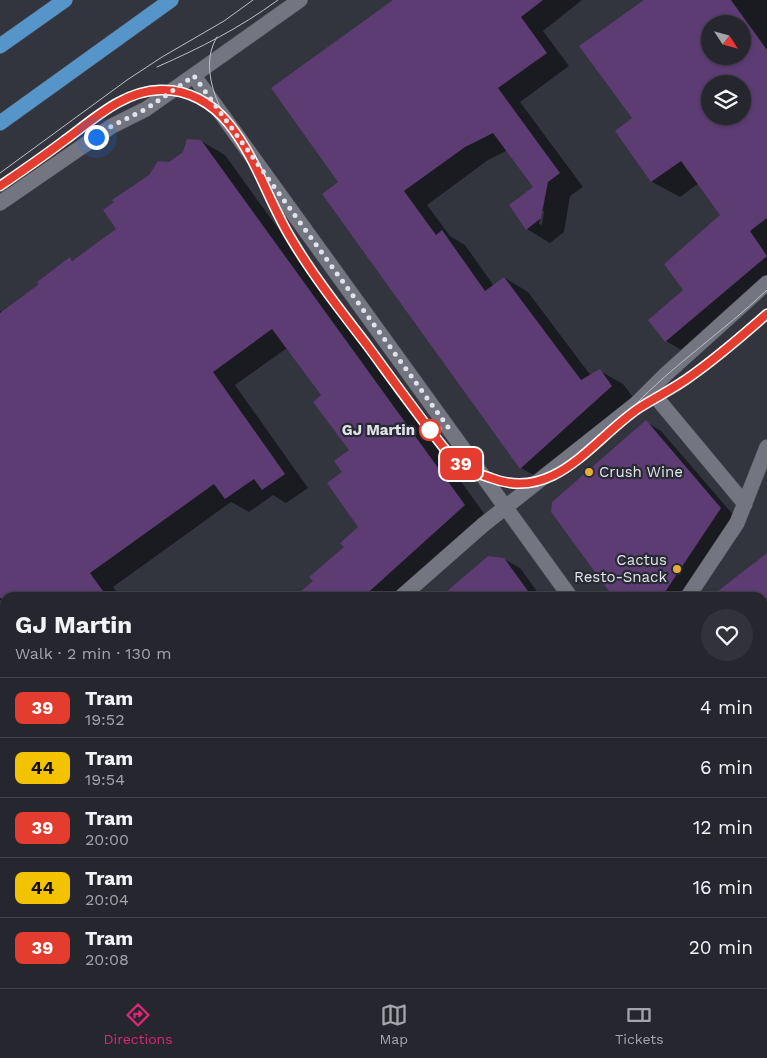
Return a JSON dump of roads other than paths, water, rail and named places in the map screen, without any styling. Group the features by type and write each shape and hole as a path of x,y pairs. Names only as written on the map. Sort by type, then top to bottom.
{"main road":[{"path":"0,46 65,0"},
{"path":"0,123 171,0"}],"street":[{"path":"0,203 112,126 146,109 300,0"},
{"path":"194,76 567,592"},
{"path":"407,592 482,525 636,404 767,283"},
{"path":"650,390 745,504"},
{"path":"691,592 737,524 767,447"}],"tram line":[{"path":"0,173 127,80 224,21 253,0"},
{"path":"157,67 219,37 249,20 278,0"},
{"path":"217,37 210,56 209,66 216,97 224,115"},
{"name":"39","path":"0,186 111,106 136,94 160,90 176,91 184,92 201,100 209,105 228,124 251,159 283,225 311,270 444,448 471,472 513,484 547,479 562,471 638,409 691,376 734,343 767,314"},
{"path":"0,186 98,115 133,95 170,90 199,99 222,116 239,138 300,253 333,301 444,448 457,462 469,470 491,478 514,483 535,482 554,475 572,464 622,421 639,408 679,385 701,369 767,314"},
{"path":"633,407 665,376 734,320 767,290"}],"place":[{"name":"GJ Martin","path":"430,430"},
{"name":"Crush Wine","path":"589,472"},
{"name":"Cactus Resto-Snack","path":"677,569"}]}
